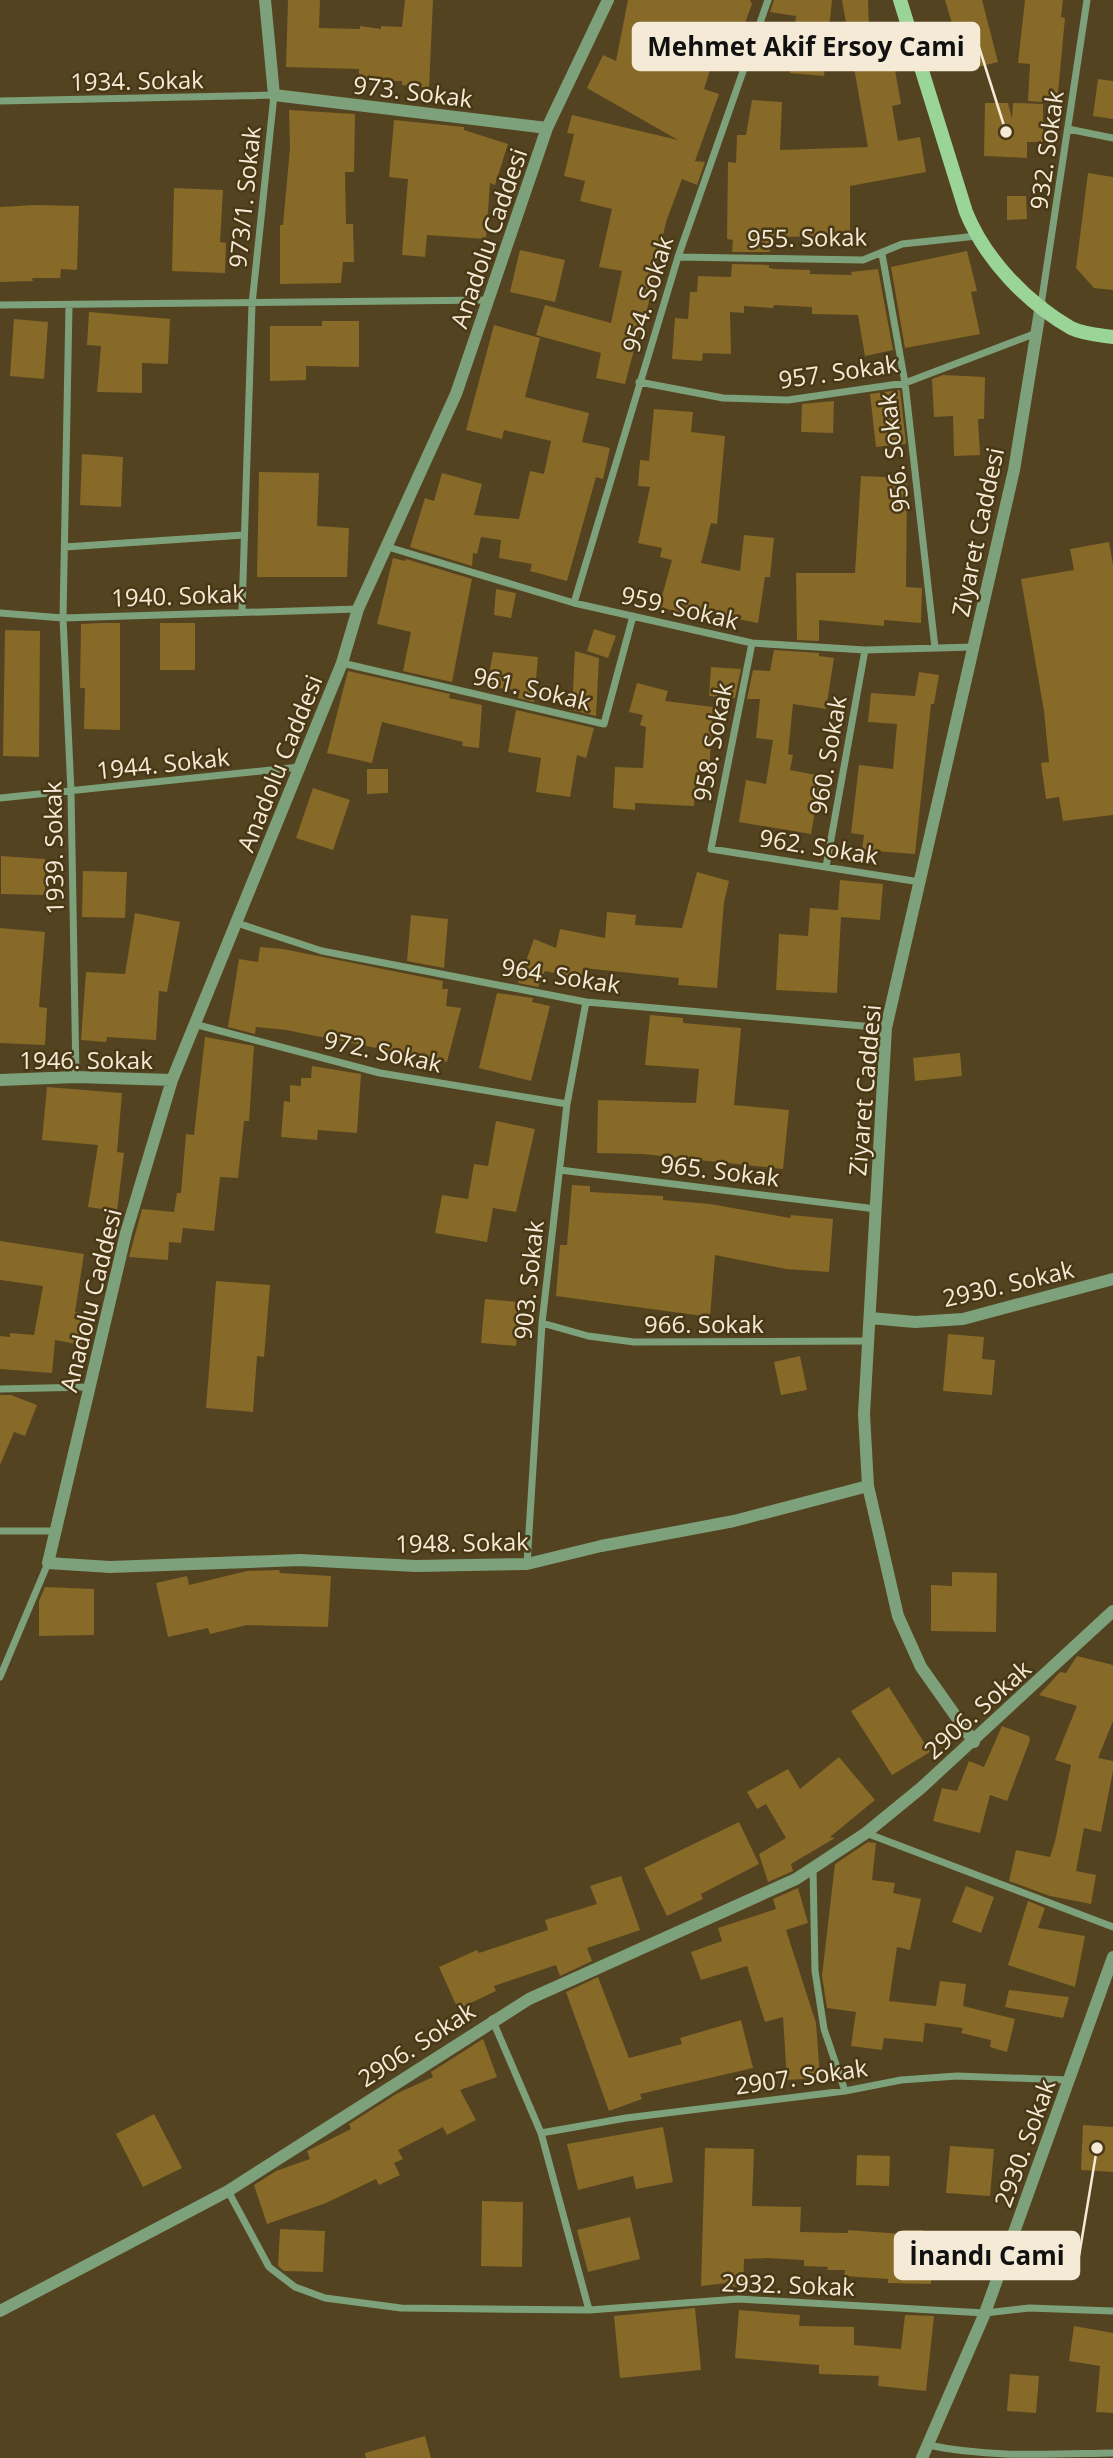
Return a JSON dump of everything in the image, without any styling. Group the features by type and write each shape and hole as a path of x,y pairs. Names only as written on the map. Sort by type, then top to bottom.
{"main road":[{"path":"901,0 966,212 977,236 1001,269 1073,329 1113,337"}],"street":[{"path":"265,0 274,95"},
{"name":"Anadolu Caddesi","path":"48,1563 126,1233 172,1080 342,663 358,610 456,394 547,128 608,0"},
{"name":"954. Sokak","path":"575,603 678,257 768,0"},
{"name":"932. Sokak","path":"1041,305 1087,0"},
{"name":"1934. Sokak","path":"0,101 274,95"},
{"name":"973. Sokak","path":"274,95 547,128"},
{"name":"973/1. Sokak","path":"242,611 252,304 274,95"},
{"path":"1068,129 1113,138"},
{"name":"955. Sokak","path":"678,257 863,260 902,244 977,236"},
{"name":"956. Sokak","path":"882,254 905,383 935,648"},
{"path":"0,305 490,300"},
{"name":"Ziyaret Caddesi","path":"975,1742 931,1683 905,1633 893,1598 868,1486 864,1414 886,1028 1014,470 1034,334 1041,305"},
{"name":"1939. Sokak","path":"69,306 63,618 71,792 76,1077"},
{"name":"957. Sokak","path":"639,382 723,398 788,400 905,383 1034,334"},
{"path":"65,547 244,535"},
{"name":"959. Sokak","path":"388,547 575,603 752,643 865,650 973,647"},
{"name":"1940. Sokak","path":"0,613 63,618 242,611 358,610"},
{"name":"961. Sokak","path":"342,663 604,724 633,616"},
{"name":"958. Sokak","path":"711,849 752,643"},
{"name":"960. Sokak","path":"826,867 865,650"},
{"name":"1944. Sokak","path":"0,798 300,767"},
{"name":"962. Sokak","path":"711,849 920,882"},
{"name":"964. Sokak","path":"237,923 322,951 586,1002 886,1028"},
{"name":"903. Sokak","path":"527,1564 542,1323 568,1104 586,1002"},
{"name":"972. Sokak","path":"193,1023 380,1073 568,1104"},
{"name":"1946. Sokak","path":"0,1080 76,1077 172,1080"},
{"name":"965. Sokak","path":"560,1170 876,1209"},
{"name":"2930. Sokak","path":"870,1318 915,1322 963,1319 1113,1279"},
{"name":"966. Sokak","path":"542,1323 587,1336 634,1342 868,1341"},
{"path":"0,1389 90,1387"},
{"name":"1948. Sokak","path":"48,1563 110,1567 300,1560 416,1566 527,1564 601,1546 734,1521 868,1486"},
{"path":"0,1531 56,1531"},
{"path":"0,1677 48,1563"},
{"name":"2906. Sokak","path":"0,2311 228,2191 492,2019 529,1999 796,1879 866,1833 975,1742 1113,1611"},
{"path":"866,1833 1113,1927"},
{"path":"813,1868 815,1971 824,2029 845,2091"},
{"name":"2930. Sokak","path":"922,2458 985,2313 1113,1957"},
{"path":"492,2019 541,2133 589,2310"},
{"name":"2907. Sokak","path":"541,2133 626,2118 845,2091 901,2080 957,2076 1069,2080"},
{"name":"2932. Sokak","path":"228,2191 270,2267 288,2283 309,2294 401,2308 589,2310 738,2299 985,2313 1029,2308 1113,2311"},
{"path":"928,2445 960,2452 1003,2456 1113,2453"}],"building":[{"path":"288,0 320,0 319,28 360,29 360,26 381,29 381,26 402,27 405,0 433,0 429,88 402,85 402,81 359,81 359,69 286,67"},
{"path":"628,0 750,0 752,4 742,31 723,29 704,89 719,94 695,161 705,162 697,185 682,179 666,222 642,333 639,332 625,384 596,378 601,353 536,335 545,305 611,323 622,271 599,267 612,209 580,201 585,181 564,176 574,134 567,133 572,115 678,140 587,88 603,55 616,61"},
{"path":"774,0 832,0 824,76 790,73 796,16 770,12"},
{"path":"842,0 868,0 869,30 885,30 886,60 893,59 901,104 892,106 898,141 920,137 926,172 850,186 850,236 770,237 770,252 732,252 733,240 727,239 728,162 736,163 737,135 746,135 752,100 782,102 780,150 868,147"},
{"path":"945,0 982,0 998,62 966,70"},
{"path":"1025,0 1063,0 1061,17 1065,18 1057,103 1028,101 1030,64 1018,63"},
{"path":"1098,79 1113,81 1113,119 1093,116"},
{"path":"985,103 1008,103 1012,119 1013,103 1043,104 1043,142 1027,142 1027,158 984,156"},
{"path":"289,110 355,114 354,172 345,172 346,224 353,224 354,262 343,262 341,283 280,284 280,225 283,225 290,148"},
{"path":"394,120 464,127 464,130 508,144 495,185 490,183 486,239 427,235 425,257 402,255 408,179 389,177"},
{"path":"1088,173 1113,177 1113,290 1094,288 1076,268"},
{"path":"174,188 223,190 220,242 226,243 225,273 172,271"},
{"path":"1007,196 1026,196 1027,219 1007,220"},
{"path":"79,206 77,270 61,269 60,278 0,282 0,207"},
{"path":"520,250 565,260 555,302 510,292"},
{"path":"967,251 977,291 971,292 980,334 905,348 891,267"},
{"path":"732,264 810,270 810,274 852,275 851,272 878,269 893,350 865,356 858,315 812,314 812,307 744,306 744,313 730,312 731,354 703,353 702,361 672,359 675,318 688,319 690,292 697,292 698,276 731,277"},
{"path":"89,312 170,319 168,364 142,363 142,393 97,392 101,346 87,345"},
{"path":"14,319 48,322 44,379 10,376"},
{"path":"322,321 359,321 359,367 306,366 306,380 270,381 270,326 322,326"},
{"path":"494,325 540,338 525,397 589,413 582,442 610,448 603,479 596,477 567,581 530,571 532,564 499,558 501,540 481,537 477,554 473,553 472,566 410,547 425,498 434,501 442,473 482,484 474,515 519,519 530,471 544,474 551,441 504,430 502,439 466,430"},
{"path":"943,375 985,377 984,419 978,419 980,455 954,456 953,416 934,417 932,379"},
{"path":"900,390 906,444 876,447 870,394"},
{"path":"834,401 833,433 801,432 802,404"},
{"path":"654,409 693,412 691,432 725,436 717,524 711,523 701,563 740,571 744,535 774,538 770,577 765,577 758,623 688,609 687,614 659,607 672,560 660,557 662,548 638,543 650,487 638,486 640,460 649,461"},
{"path":"82,454 123,457 121,507 80,505"},
{"path":"259,472 319,473 317,526 349,528 347,577 257,577"},
{"path":"861,476 907,478 906,587 922,588 921,623 884,620 884,626 819,620 819,641 797,640 796,573 855,573"},
{"path":"1109,542 1113,565 1113,815 1063,821 1059,797 1046,799 1041,763 1049,762 1044,711 1021,579 1074,570 1070,549"},
{"path":"393,558 406,559 472,579 452,682 403,671 411,632 377,624"},
{"path":"496,589 516,593 511,618 494,615"},
{"path":"120,623 120,730 84,729 85,688 80,688 81,624"},
{"path":"160,623 195,623 195,670 160,670"},
{"path":"594,629 616,636 608,658 587,651"},
{"path":"5,630 40,631 39,757 3,756"},
{"path":"774,650 819,653 819,656 834,658 826,709 793,704 788,754 793,755 790,770 821,776 811,834 739,822 746,780 766,784 773,740 756,738 760,699 747,699 753,670 770,671"},
{"path":"575,651 599,658 596,716 572,710"},
{"path":"493,652 538,657 534,702 518,698 520,690 487,687"},
{"path":"711,667 741,669 735,698 709,696"},
{"path":"348,671 450,694 449,698 482,705 479,748 462,746 463,742 382,722 372,763 327,753"},
{"path":"919,672 939,675 934,704 931,704 915,854 862,850 864,835 851,833 859,765 893,769 897,724 868,722 871,693 915,696"},
{"path":"637,683 668,691 665,701 713,707 709,773 696,772 694,806 635,803 635,810 613,808 615,767 643,768 646,727 640,725 643,715 629,712"},
{"path":"516,710 594,728 586,758 577,755 570,797 536,792 541,758 508,752"},
{"path":"367,769 388,769 388,793 367,794"},
{"path":"313,788 350,800 333,850 296,838"},
{"path":"1,856 45,859 45,895 1,894"},
{"path":"83,871 127,872 125,918 82,917"},
{"path":"697,872 729,881 724,902 717,988 678,985 679,978 583,968 581,979 545,971 538,987 518,983 534,939 556,948 560,929 605,938 607,912 636,915 635,925 682,928"},
{"path":"840,880 883,884 880,920 841,917 837,993 776,990 779,934 808,936 810,908 838,910"},
{"path":"135,913 180,922 167,992 159,991 156,1040 107,1037 106,1042 81,1040 86,972 125,974"},
{"path":"411,915 448,919 444,968 407,961"},
{"path":"0,928 45,932 39,1007 47,1008 45,1045 0,1043"},
{"path":"260,947 283,949 443,981 442,989 448,989 446,1006 461,1008 447,1062 286,1030 256,1027 255,1034 228,1027 239,959 258,962"},
{"path":"497,993 533,998 532,1002 550,1006 531,1081 479,1068"},
{"path":"650,1015 683,1018 683,1023 741,1028 734,1105 789,1110 783,1169 643,1154 597,1153 598,1100 696,1103 699,1069 645,1065"},
{"path":"205,1037 254,1046 249,1121 244,1121 238,1178 220,1177 214,1231 183,1228 181,1243 169,1242 168,1260 129,1257 142,1209 174,1212 177,1193 181,1193 186,1134 194,1135"},
{"path":"960,1053 962,1076 915,1081 913,1058"},
{"path":"312,1066 361,1074 357,1133 318,1130 317,1140 281,1137 284,1101 290,1102 290,1085 301,1086 301,1078 311,1078"},
{"path":"47,1087 122,1093 117,1152 124,1153 117,1211 88,1207 98,1145 42,1140"},
{"path":"496,1121 535,1129 516,1212 493,1208 487,1242 435,1233 442,1195 468,1199 474,1164 488,1166"},
{"path":"572,1185 590,1186 590,1192 663,1196 663,1200 710,1204 790,1218 791,1215 833,1219 829,1272 786,1269 715,1255 710,1317 556,1296 560,1245 567,1245"},
{"path":"0,1241 84,1254 75,1312 86,1314 81,1345 55,1340 52,1373 0,1369 0,1336 10,1337 10,1333 34,1335 43,1286 0,1280"},
{"path":"216,1281 270,1285 264,1357 257,1356 253,1412 206,1408"},
{"path":"485,1299 520,1302 516,1346 481,1343"},
{"path":"948,1334 984,1337 982,1359 995,1360 992,1395 943,1391"},
{"path":"800,1356 807,1390 781,1395 774,1362"},
{"path":"0,1395 11,1395 37,1405 25,1436 14,1432 0,1465"},
{"path":"279,1570 280,1573 331,1576 328,1627 247,1625 210,1634 208,1628 168,1637 156,1583 187,1576 189,1585 247,1571"},
{"path":"952,1572 997,1573 996,1632 931,1631 931,1585 952,1586"},
{"path":"45,1587 94,1589 94,1635 39,1636 39,1601"},
{"path":"1077,1656 1113,1665 1113,1721 1098,1758 1113,1761 1113,1771 1101,1832 1084,1828 1076,1871 1096,1875 1091,1904 1050,1896 1009,1881 1016,1850 1050,1857 1055,1841 1071,1765 1055,1760 1077,1706 1039,1695 1060,1672 1066,1673"},
{"path":"889,1687 930,1752 892,1775 851,1711"},
{"path":"1002,1726 1029,1736 1030,1740 1007,1801 990,1795 980,1833 933,1821 942,1788 957,1791 969,1761 984,1767"},
{"path":"839,1757 875,1800 830,1837 835,1838 791,1864 793,1871 768,1882 759,1854 786,1838 766,1804 757,1809 747,1792 788,1769 800,1789"},
{"path":"739,1822 759,1864 701,1894 703,1899 667,1916 644,1868"},
{"path":"868,1842 876,1843 872,1880 895,1883 893,1893 921,1899 910,1950 897,1947 889,2001 936,2006 940,1981 966,1984 963,2006 1015,2019 1007,2052 990,2047 991,2040 961,2033 963,2028 925,2023 923,2042 884,2038 882,2050 851,2046 856,2012 827,2008 822,1976 835,1864"},
{"path":"621,1876 640,1930 587,1948 592,1961 560,1976 556,1965 494,1986 496,1991 458,2009 439,1967 477,1950 479,1953 548,1930 545,1920 597,1904 590,1886"},
{"path":"966,1886 994,1897 981,1933 952,1922"},
{"path":"798,1888 808,1923 786,1930 816,2023 820,2078 787,2080 783,2017 765,2022 747,1966 701,1980 691,1952 722,1941 718,1928 776,1909 773,1899"},
{"path":"1028,1901 1045,1908 1038,1928 1085,1936 1075,1987 1008,1965"},
{"path":"598,1977 629,2058 682,2044 680,2038 741,2020 753,2068 640,2094 642,2099 609,2111 566,1992"},
{"path":"1009,1990 1069,1997 1063,2018 1005,2007"},
{"path":"483,2039 497,2077 460,2090 476,2120 447,2135 443,2127 398,2150 403,2159 394,2163 400,2175 379,2185 376,2179 326,2203 267,2224 254,2185 276,2171 310,2159 307,2151 351,2129 349,2124 398,2093 433,2077 431,2072"},
{"path":"154,2114 182,2168 143,2187 116,2134"},
{"path":"1083,2125 1113,2127 1113,2172 1081,2170"},
{"path":"663,2127 673,2182 636,2189 633,2176 578,2190 567,2144"},
{"path":"950,2146 994,2149 990,2196 946,2193"},
{"path":"705,2148 754,2149 752,2206 801,2207 800,2232 848,2233 848,2230 902,2234 903,2230 923,2230 923,2243 932,2243 931,2284 888,2283 888,2279 844,2276 845,2270 804,2266 804,2260 767,2258 744,2259 743,2287 727,2286 727,2283 701,2286"},
{"path":"857,2155 890,2156 889,2186 856,2185"},
{"path":"482,2201 523,2202 522,2267 481,2266"},
{"path":"630,2217 640,2259 588,2272 577,2230"},
{"path":"280,2229 325,2231 323,2272 284,2271 278,2266"},
{"path":"695,2308 701,2370 620,2378 614,2316"},
{"path":"739,2310 800,2315 799,2326 854,2327 854,2345 901,2349 905,2315 934,2316 926,2391 878,2386 879,2376 819,2374 819,2365 735,2358"},
{"path":"1074,2326 1113,2333 1113,2413 1096,2412 1100,2366 1069,2361"},
{"path":"1010,2374 1039,2376 1036,2413 1007,2411"},
{"path":"425,2436 431,2458 366,2458 365,2453"}],"place":[{"name":"Mehmet Akif Ersoy Cami","path":"1006,132"},
{"name":"İnandı Cami","path":"1097,2148"}]}
